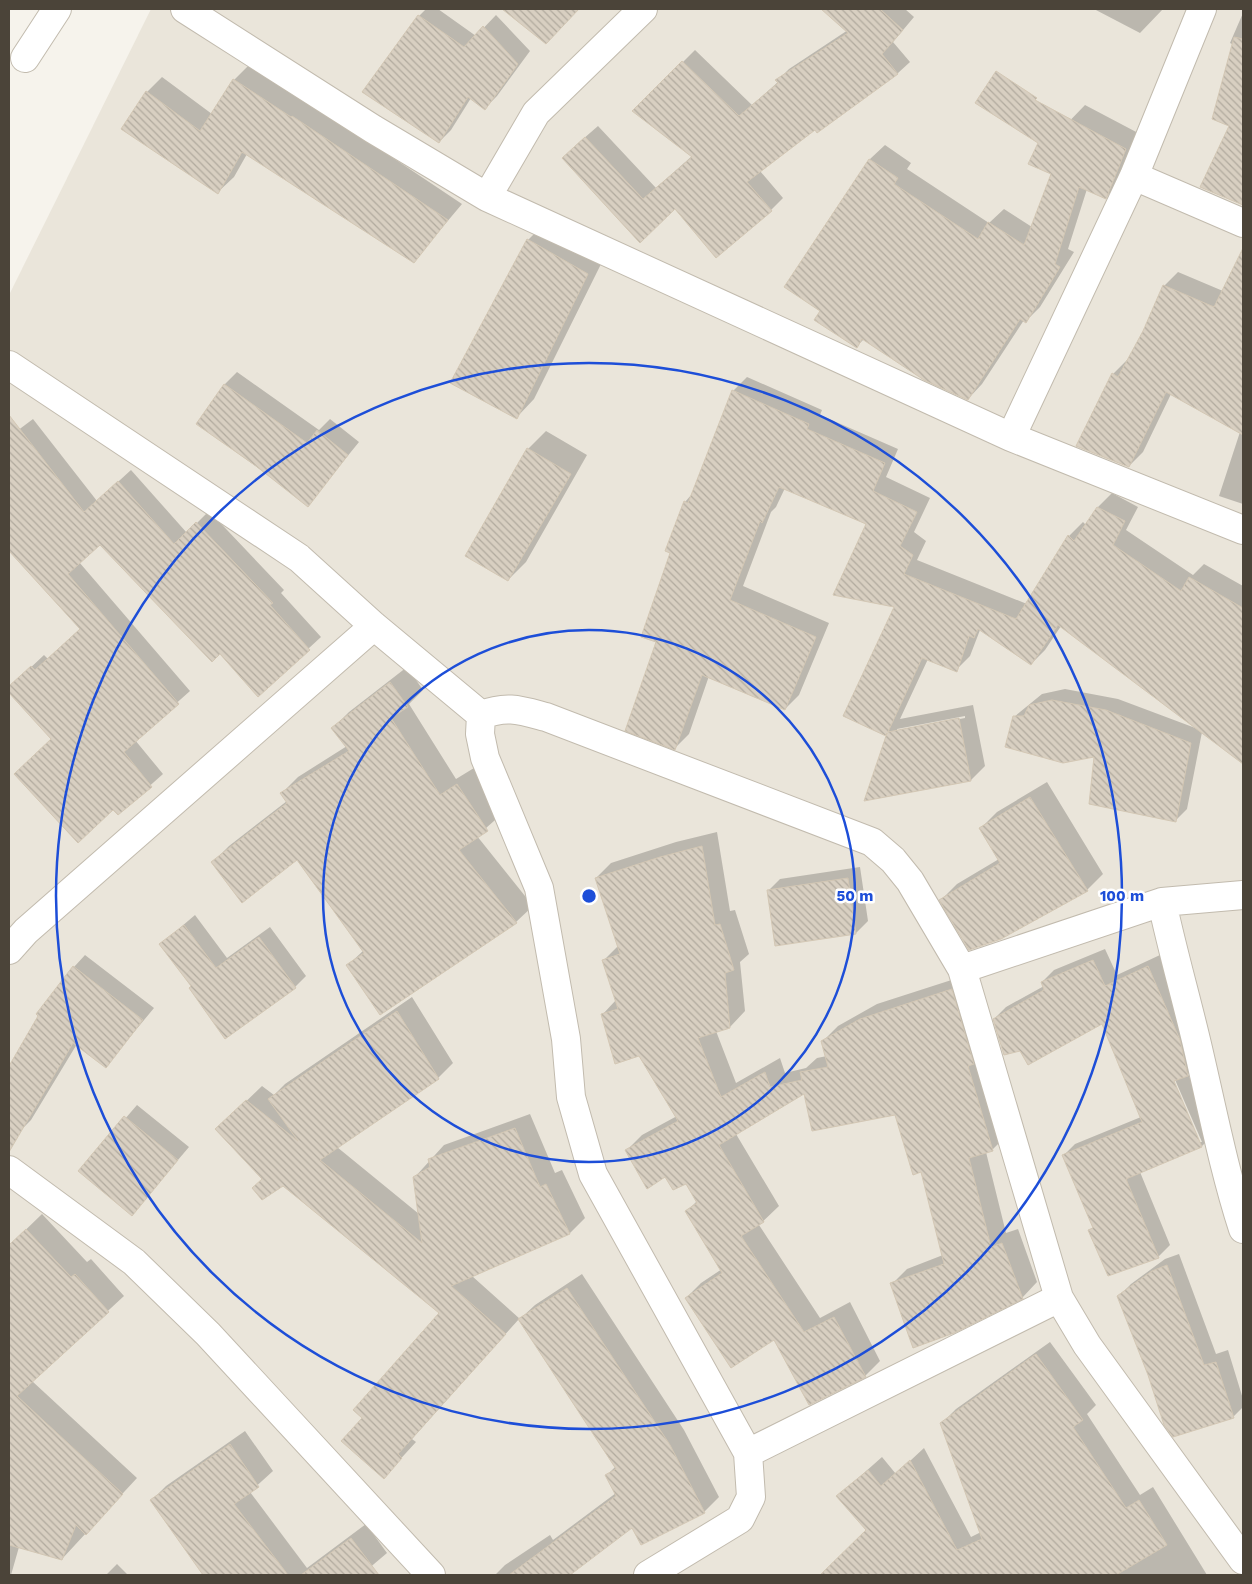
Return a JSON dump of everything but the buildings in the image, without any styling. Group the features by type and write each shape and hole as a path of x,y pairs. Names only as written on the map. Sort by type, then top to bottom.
{"street":[{"path":"25,58 57,9"},
{"path":"185,9 373,129 487,198 1011,437 1243,530"},
{"path":"487,198 536,113 643,9"},
{"path":"1011,437 1134,176 1202,9"},
{"path":"1134,176 1243,223"},
{"path":"9,366 299,558 374,626 481,715"},
{"path":"9,950 26,931 374,626"},
{"path":"481,715 499,708 520,710 546,717 872,842 893,860 910,881 962,969 1059,1298 1087,1345 1243,1560"},
{"path":"481,715 480,734 486,758 539,888 566,1039 571,1097 593,1174 748,1453 751,1497 740,1519 648,1575"},
{"path":"962,969 1162,902 1243,896"},
{"path":"1162,902 1228,1182 1243,1229"},
{"path":"9,1170 141,1268 208,1334 431,1575"},
{"path":"748,1453 1059,1298"}],"shaded area":[{"path":"151,9 1243,9 1243,1575 9,1575 9,295"}]}
